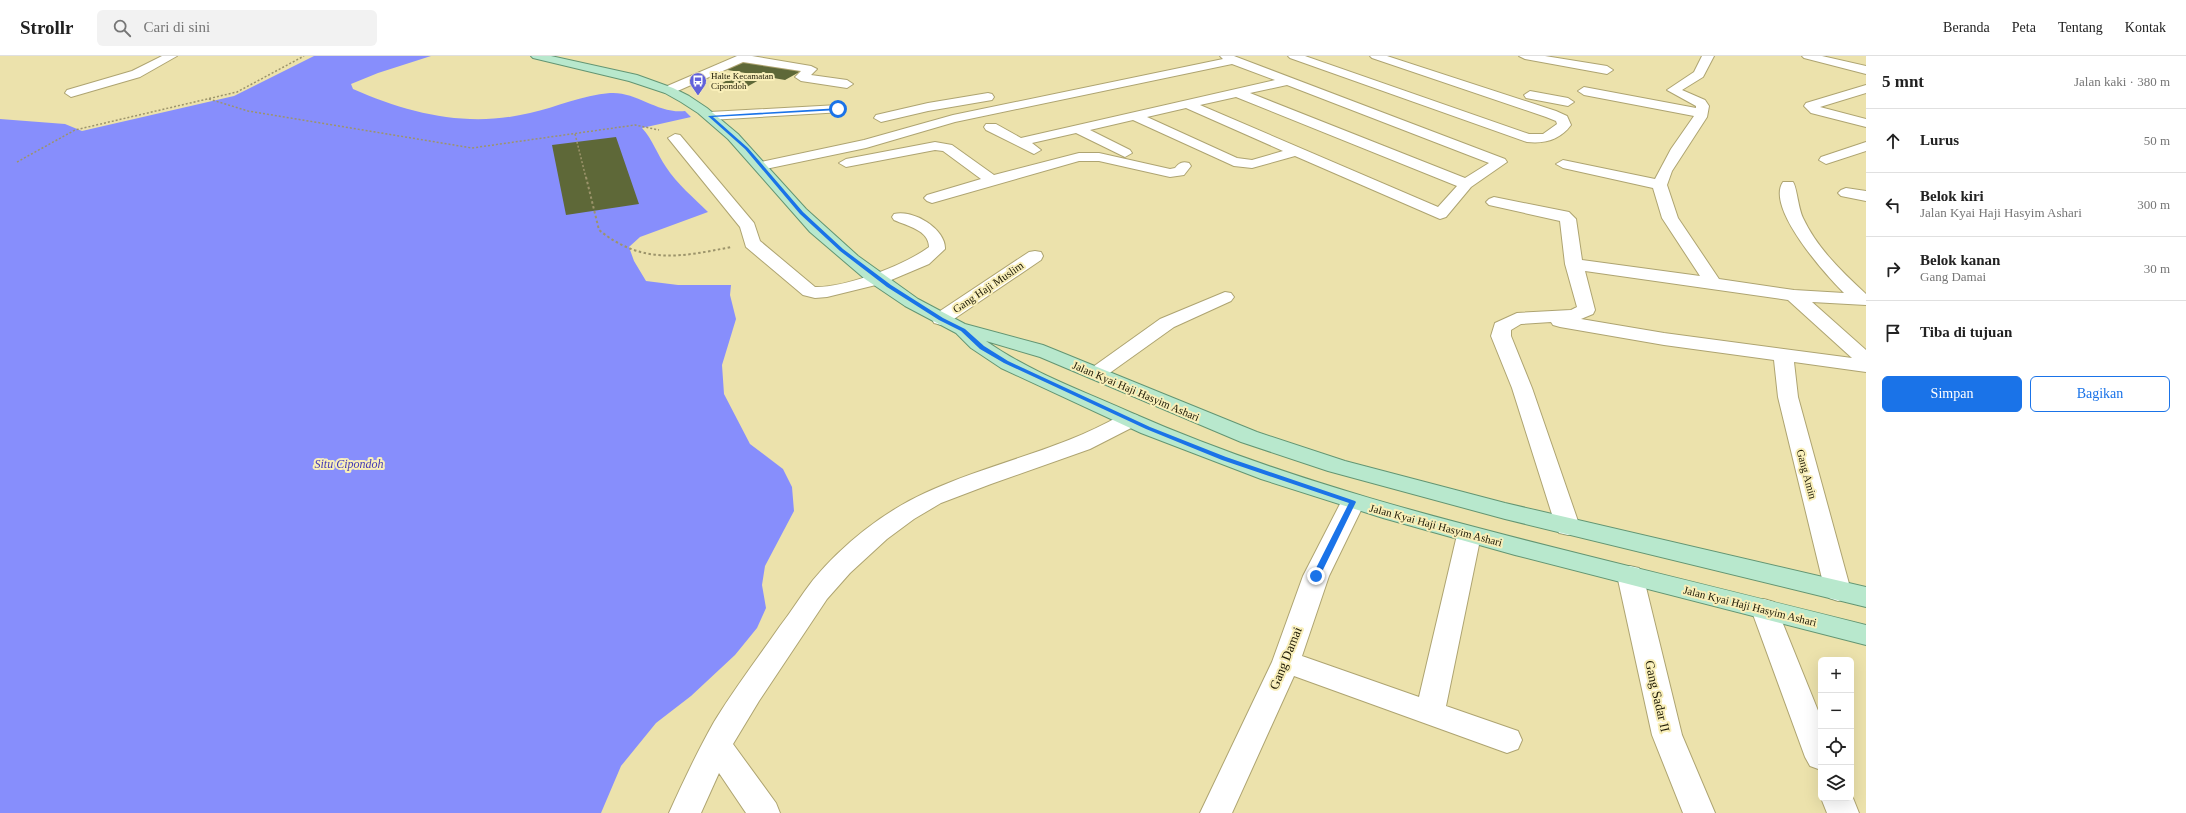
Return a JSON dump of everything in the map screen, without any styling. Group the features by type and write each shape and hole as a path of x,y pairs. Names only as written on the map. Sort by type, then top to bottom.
{"main road":[{"name":"Jalan Kyai Haji Hasyim Ashari","path":"540,56 635,79 669,90 710,116 746,148 801,213 878,279 941,319 963,330 1001,338 1030,347 1097,373 1201,419 1301,456 1478,506 1866,597"},
{"name":"Jalan Kyai Haji Hasyim Ashari","path":"963,330 976,343 1006,362 1129,420 1224,459 1353,502 1469,535 1866,635"}],"street":[{"path":"71,94 136,74 171,56"},
{"path":"1179,59 1194,56"},
{"path":"1294,56 1527,138 1539,140 1550,137 1564,125 1562,119 1551,114 1454,82 1385,57"},
{"path":"1525,56 1607,70"},
{"path":"1708,56 1699,74 1673,90 1701,103 1703,106 1700,117 1668,166 1660,185 1670,218 1705,268 1713,283"},
{"path":"1808,56 1866,70"},
{"path":"1834,62 1853,56"},
{"path":"669,90 743,57 811,69 801,77 847,84"},
{"path":"766,171 953,119 1229,57 1500,162 1466,184 1440,214 1188,104"},
{"path":"1020,142 1288,81"},
{"path":"1454,82 1568,102"},
{"path":"1866,89 1810,106 1816,110 1866,123"},
{"path":"1584,91 1700,113"},
{"path":"1238,93 1466,184"},
{"path":"901,133 885,121 936,112 974,99 997,95"},
{"path":"710,116 838,109"},
{"path":"1135,116 1234,162 1252,164 1297,151"},
{"path":"991,127 1040,153"},
{"path":"1078,129 1124,153"},
{"path":"675,138 748,226 752,243 809,292 826,292 878,279 923,260 937,249 938,241 934,233 900,217"},
{"path":"766,171 935,146 948,148 992,180"},
{"path":"1826,160 1866,146"},
{"path":"932,198 992,180 1079,157 1098,158 1170,173 1179,172 1184,166"},
{"path":"1563,164 1660,185"},
{"path":"1788,185 1787,195 1793,214 1810,243 1836,275 1864,300"},
{"path":"1846,193 1866,196"},
{"path":"1494,202 1563,215 1568,220 1574,264 1585,301 1586,310 1574,315 1517,319 1502,327 1502,336 1522,388 1568,526"},
{"name":"Gang Haji Muslim","path":"941,319 1035,256"},
{"path":"1574,264 1794,295 1864,300"},
{"path":"1794,295 1866,360"},
{"path":"1097,373 1167,323 1225,297"},
{"path":"1545,318 1664,339 1866,366"},
{"name":"Gang Amin","path":"1783,355 1788,397 1838,591"},
{"path":"685,813 717,745 747,696 829,579 860,549 893,523 932,498 970,482 1030,463 1092,440 1111,432 1129,420"},
{"name":"Gang Damai","path":"1216,813 1286,662 1316,576 1353,502"},
{"path":"1430,713 1469,535"},
{"name":"Gang Sadar II","path":"1630,575 1667,735 1683,778 1699,813"},
{"path":"1764,609 1818,749"},
{"path":"1286,662 1507,740"},
{"path":"717,745 764,813"},
{"path":"1838,801 1843,813"}],"path":[{"path":"17,162 75,130 237,92 304,56"},
{"path":"209,99 248,110 472,148 635,125 652,127"},
{"path":"575,133 598,230 605,236 634,249 674,257 752,243"}],"water":[{"name":"Situ Cipondoh","path":"314,56 431,56 378,73 351,84 353,89 374,98 418,112 440,116 462,119 507,117 530,113 589,96 620,93 666,109 685,111 691,117 642,128 670,173 680,185 708,212 640,237 629,247 634,261 646,281 678,285 731,285 730,295 736,319 722,365 724,394 750,444 783,469 792,487 794,511 765,566 762,585 766,608 757,628 735,655 691,696 656,723 621,766 601,813 0,813 0,119 65,124 82,131 234,96"}],"building":[{"path":"741,60 803,70 785,80 722,69"},
{"path":"734,76 759,80 743,89 719,85"},
{"path":"616,137 639,204 566,215 552,145"}],"place":[{"name":"Halte Kecamatan Cipondoh","path":"698,96"}],"route":[{"path":"838,109 710,116 746,148 801,213 841,250 878,279 941,319 963,330 982,348 1006,362 1148,428 1224,459 1353,502 1316,576"}]}
